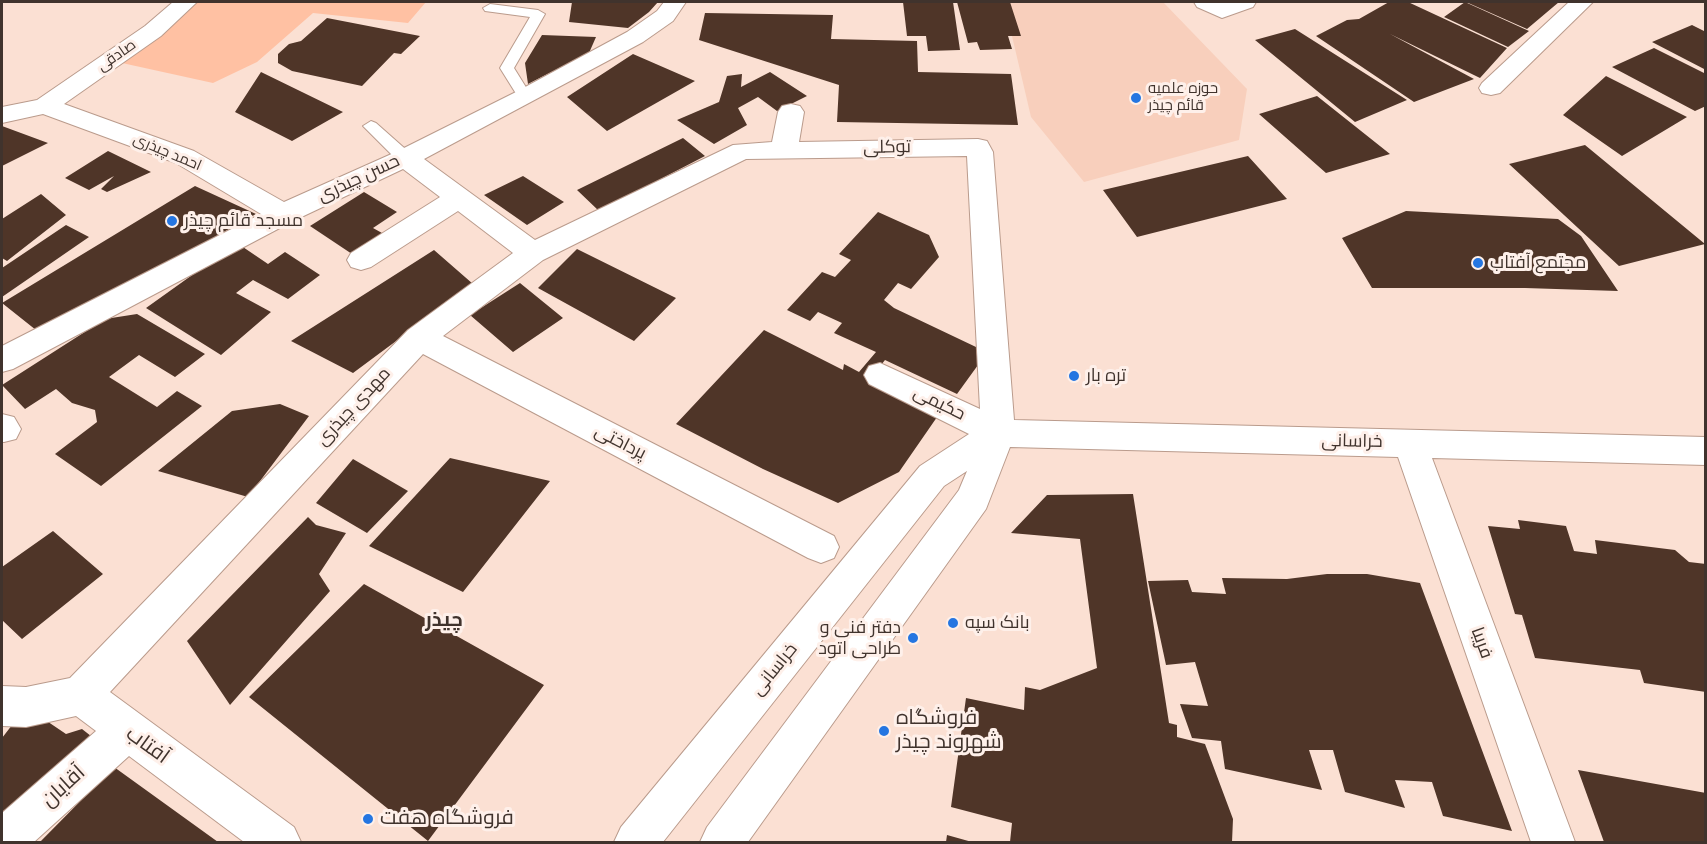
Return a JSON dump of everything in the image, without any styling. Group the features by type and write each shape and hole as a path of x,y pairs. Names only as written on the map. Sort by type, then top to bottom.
{"street":[{"name":"صادقی","path":"45,106 153,31 186,2"},
{"name":"حسن چیذری","path":"2,360 283,214 405,158 525,97 635,37 665,16 675,2"},
{"path":"1205,2 1222,11 1245,2"},
{"path":"1491,88 1582,2"},
{"path":"2,115 45,106"},
{"name":"احمد چیذری","path":"45,106 185,157 283,214"},
{"path":"784,150 791,112"},
{"name":"توکلی","path":"533,254 742,151 978,147 998,433"},
{"path":"405,158 533,254"},
{"path":"361,260 459,198"},
{"name":"مهدی چیذری","path":"81,695 419,338 533,254"},
{"name":"پرداختی","path":"419,338 821,547"},
{"name":"حکیمی","path":"880,375 998,433"},
{"path":"722,843 974,498 998,433"},
{"name":"خراسانی","path":"636,843 932,476 998,433 1706,451"},
{"name":"فریبا","path":"1410,443 1553,843"},
{"path":"2,706 26,707 81,695"},
{"name":"آفتاب","path":"81,695 126,731 279,843"},
{"name":"آقایان","path":"2,843 126,731"},
{"path":"746,843 758,791"}],"lane":[{"path":"490,8 538,14 507,68 525,97"},
{"path":"371,126 405,158"}],"shaded area":[{"path":"198,2 426,2 408,23 313,13 257,62 213,83 122,63"},
{"name":"حوزه علمیه قائم چیذر","path":"1004,2 1163,2 1247,89 1239,140 1084,182 1031,117"}],"building":[{"path":"572,2 658,2 628,28 569,22"},
{"path":"903,2 953,2 960,50 928,51 926,36 907,36"},
{"path":"957,2 1010,2 1021,36 1008,36 1012,49 980,50 977,42 968,43"},
{"path":"1389,2 1408,2 1507,48 1480,78 1390,34 1474,79 1414,102 1316,36 1347,20 1359,19"},
{"path":"1465,2 1529,31 1508,47 1444,17"},
{"path":"1466,2 1559,2 1527,29"},
{"path":"705,13 833,15 831,39 917,41 918,72 1011,74 1018,125 837,122 839,85 699,40"},
{"path":"327,18 420,36 401,54 394,53 362,86 292,71 278,63 278,54 289,44 301,41"},
{"path":"1692,25 1706,32 1706,70 1652,42"},
{"path":"1295,29 1407,100 1355,122 1255,40"},
{"path":"542,35 596,37 589,53 528,84 525,63"},
{"path":"1654,48 1706,74 1706,106 1695,111 1612,67"},
{"path":"633,54 695,81 607,131 567,97"},
{"path":"261,72 343,112 292,141 235,112"},
{"path":"770,72 807,96 777,111 758,97 738,108 747,125 714,144 677,120 719,102 727,76 742,74 741,87"},
{"path":"1606,76 1687,117 1622,156 1563,115"},
{"path":"1317,96 1390,154 1326,173 1259,114"},
{"path":"2,126 48,143 2,166"},
{"path":"683,138 705,156 599,211 577,190"},
{"path":"1585,145 1705,244 1619,266 1509,164"},
{"path":"108,151 151,172 107,192 101,189 114,176 89,190 65,178"},
{"path":"1248,156 1287,199 1137,237 1103,190"},
{"path":"523,176 564,202 527,225 484,195"},
{"path":"195,186 256,214 41,334 2,303"},
{"path":"364,192 397,212 373,228 382,233 361,260 310,226"},
{"path":"41,194 66,215 7,261 2,258 2,219"},
{"name":"مجتمع آفتاب","path":"1406,211 1558,219 1581,236 1618,291 1525,288 1372,288 1342,238"},
{"path":"878,212 929,235 939,257 911,289 898,283 884,300 894,308 976,347 978,365 957,394 885,360 874,374 944,407 899,472 838,503 763,469 676,424 764,330 843,370 844,364 859,372 876,352 834,333 842,323 818,312 810,321 787,310 822,272 835,277 851,260 839,254"},
{"path":"66,225 89,237 2,297 2,268"},
{"path":"237,243 268,264 285,252 320,275 288,299 253,280 236,293 271,312 221,355 146,308"},
{"path":"577,249 676,298 634,341 538,288"},
{"path":"434,250 473,284 353,373 291,341"},
{"path":"520,283 563,318 513,352 470,315"},
{"path":"137,314 205,354 175,377 139,355 109,377 157,407 177,391 202,406 101,486 55,454 97,422 95,410 72,403 56,389 25,409 2,385 105,319"},
{"path":"280,404 309,416 248,497 158,471 232,411"},
{"path":"450,458 550,481 463,592 369,546"},
{"path":"353,459 408,491 367,533 316,503"},
{"path":"1133,494 1169,723 1177,725 1177,737 1205,744 1233,819 1232,842 1010,842 1012,823 951,807 966,698 1024,710 1025,687 1040,690 1097,668 1080,539 1011,533 1047,495"},
{"path":"308,517 316,525 346,533 319,574 330,591 230,705 187,641"},
{"path":"1518,520 1566,526 1574,551 1597,554 1595,540 1675,550 1689,562 1706,564 1706,692 1644,683 1640,670 1535,658 1522,615 1515,614 1488,526 1520,529"},
{"path":"53,531 103,574 22,639 2,620 2,567"},
{"path":"1327,574 1367,574 1420,583 1512,831 1443,816 1432,782 1395,780 1405,808 1345,792 1333,750 1309,750 1322,790 1225,769 1221,741 1192,738 1180,704 1208,706 1195,662 1166,665 1148,581 1188,580 1192,592 1226,594 1222,578 1287,579"},
{"path":"364,584 544,685 428,841 249,697"},
{"path":"26,707 66,734 82,729 96,740 2,828 2,738"},
{"path":"114,767 218,842 40,842"},
{"path":"1578,770 1706,793 1706,842 1604,842"},
{"path":"947,835 972,842 946,842"}],"place":[{"name":"حوزه علمیه قائم چیذر","path":"1136,98"},
{"name":"مسجد قائم چیذر","path":"172,221"},
{"name":"مجتمع آفتاب","path":"1478,263"},
{"name":"تره بار","path":"1074,376"},
{"name":"بانک سپه","path":"953,623"},
{"name":"دفتر فنی و طراحی اتود","path":"913,638"},
{"name":"فروشگاه شهروند چیذر","path":"884,731"},
{"name":"فروشگاه هفت","path":"368,819"}],"district":[{"name":"چیذر","path":"444,621"}]}
